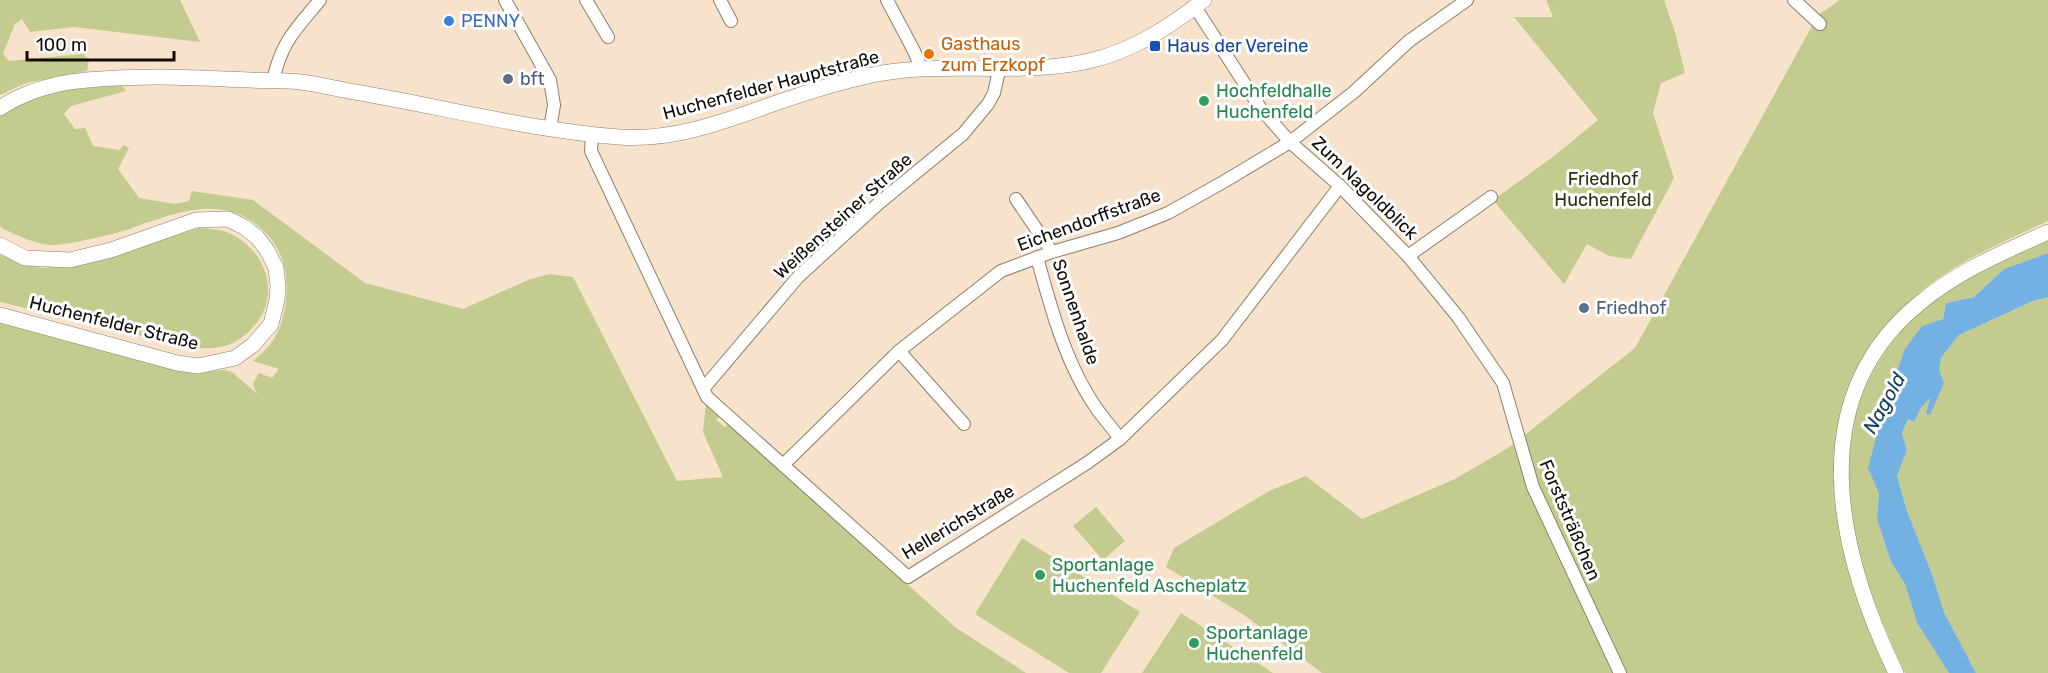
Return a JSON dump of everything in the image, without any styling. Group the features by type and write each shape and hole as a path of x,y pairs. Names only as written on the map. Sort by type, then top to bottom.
{"main road":[{"name":"Huchenfelder Hauptstraße","path":"273,81 299,82 550,129 623,137 662,136 738,118 775,103 862,78 921,68 1026,68 1089,61 1128,48 1155,35 1199,4"},
{"path":"0,108 17,96 37,88 96,78 176,77 273,81"},
{"name":"Huchenfelder Straße","path":"0,245 25,258 70,260 111,250 196,220 228,219 257,237 267,250 276,268 279,286 278,300 271,324 263,335 235,358 198,366 177,363 0,315"},
{"path":"1896,673 1866,599 1846,528 1840,459 1850,405 1860,381 1880,346 1898,324 1922,301 1990,258 2048,232"}],"street":[{"path":"273,81 289,36 320,0"},
{"path":"505,0 550,80 554,105 550,129"},
{"path":"586,0 608,37"},
{"path":"720,0 731,21"},
{"path":"887,0 921,68"},
{"name":"Eichendorffstraße","path":"783,465 899,351 1001,271 1052,252 1118,233 1168,213 1290,142 1353,92 1409,41 1467,0"},
{"path":"1794,0 1820,24"},
{"name":"Zum Nagoldblick","path":"1199,4 1261,109 1290,142 1340,186 1408,256 1491,197"},
{"name":"Weißensteiner Straße","path":"703,389 798,277 879,203 963,134 988,104 994,93 998,67"},
{"name":"Hellerichstraße","path":"592,134 591,151 707,397 909,577 1087,463 1120,438 1222,340 1340,186"},
{"path":"1016,199 1052,252"},
{"name":"Forststräßchen","path":"1408,256 1458,317 1503,383 1533,487 1620,673"},
{"name":"Sonnenhalde","path":"1038,257 1054,316 1074,365 1096,408 1120,438"},
{"path":"899,351 964,424"}],"green space":[{"path":"0,0 180,0 200,42 74,27 30,32 22,19 15,24 3,54 9,61 83,54 89,60 87,71 26,83 0,95"},
{"name":"Friedhof Huchenfeld","path":"1546,0 1664,0 1685,73 1661,83 1653,113 1674,178 1631,259 1609,256 1587,244 1564,284 1493,200 1554,156 1598,120 1514,17 1553,17"},
{"path":"1840,0 2048,0 2048,221 1967,260 1943,275 1899,312 1880,335 1862,369 1839,452 1835,497 1841,530 1861,592 1892,673 1322,673 1244,615 1166,567 1174,548 1269,491 1306,476 1362,519 1455,479 1508,448 1635,348 1818,15"},
{"path":"122,85 126,91 71,106 64,114 75,129 85,128 93,146 119,150 124,145 129,148 118,169 139,198 175,204 189,201 192,191 253,200 365,283 463,309 528,280 549,274 573,277 677,481 723,477 703,432 706,403 720,416 716,420 725,427 729,424 955,627 1026,673 0,673 0,323 182,370 232,372 257,394 253,384 259,373 272,378 279,369 253,361 261,355 277,334 283,318 287,281 277,248 266,233 250,220 233,212 198,209 108,235 50,245 26,239 0,226 0,115 38,96 63,90"},
{"path":"199,228 227,232 235,236 256,254 267,277 267,302 262,315 239,340 225,346 192,348 0,302 0,255 41,268 81,264"},
{"path":"2048,238 2048,254 2004,269 1974,297 1946,303 1943,319 1922,326 1893,382 1894,407 1879,427 1877,519 1891,562 1905,584 1917,623 1949,673 1905,673 1879,614 1864,572 1849,510 1848,450 1862,394 1890,344 1932,301 1959,282"},
{"path":"2048,297 2048,673 1976,673 1944,612 1932,574 1907,511 1897,476 1907,450 1902,433 1908,419 1914,422 1921,408 1931,397 1926,414 1930,414 1941,358 1959,335 2033,301"},
{"path":"1096,507 1125,541 1103,560 1073,526"},
{"name":"Sportanlage Huchenfeld Ascheplatz","path":"1022,538 1140,612 1101,673 1069,673 975,614"},
{"name":"Sportanlage Huchenfeld","path":"1181,613 1273,673 1142,673"}],"water":[{"path":"2048,254 2048,297 2033,301 1959,335 1941,358 1939,370 1944,383 1930,415 1926,414 1930,398 1921,408 1914,422 1908,419 1902,433 1907,450 1897,476 1907,511 1932,574 1944,612 1976,673 1949,673 1917,623 1905,584 1891,562 1877,519 1879,493 1868,468 1879,427 1894,407 1893,382 1905,349 1922,326 1943,319 1946,303 1974,297 2004,269"}],"place":[{"name":"PENNY","path":"449,21"},
{"name":"Haus der Vereine","path":"1155,46"},
{"name":"Gasthaus zum Erzkopf","path":"929,54"},
{"name":"bft","path":"508,79"},
{"name":"Hochfeldhalle Huchenfeld","path":"1204,101"},
{"name":"Friedhof","path":"1584,308"},
{"name":"Sportanlage Huchenfeld Ascheplatz","path":"1040,575"},
{"name":"Sportanlage Huchenfeld","path":"1194,643"}],"water label":[{"name":"Nagold","path":"1884,403"}]}
